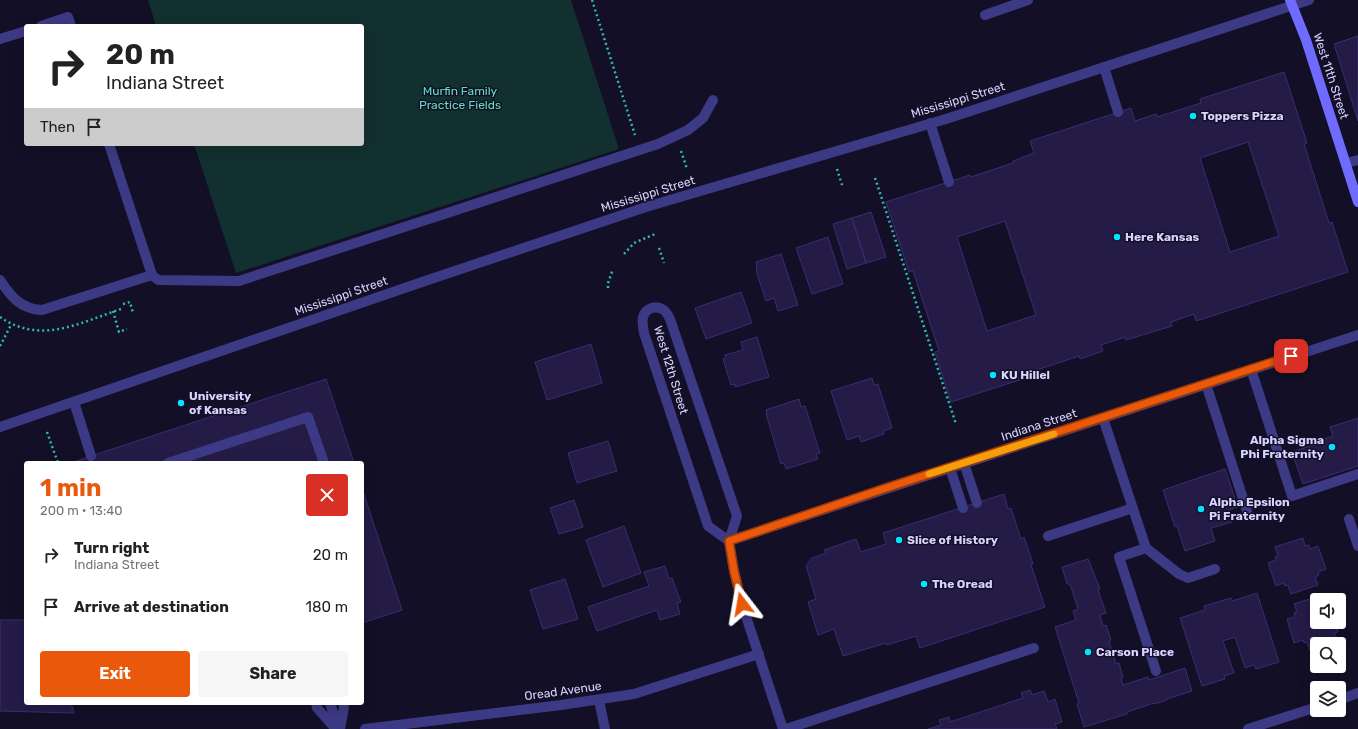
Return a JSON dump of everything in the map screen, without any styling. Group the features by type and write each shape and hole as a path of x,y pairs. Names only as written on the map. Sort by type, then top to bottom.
{"street":[{"path":"985,15 1028,0"},
{"name":"Mississippi Street","path":"0,427 646,207 930,123 1104,67 1291,3 1309,0"},
{"name":"West 11th Street","path":"1291,3 1306,40 1358,202"},
{"path":"47,24 68,17 70,24"},
{"path":"0,39 24,32"},
{"path":"1104,67 1118,112"},
{"path":"111,146 152,275 158,280 239,281 651,146 688,130 703,118 713,100"},
{"path":"930,123 949,182"},
{"path":"1346,163 1358,160"},
{"path":"0,280 9,293 21,305 32,310 42,310 152,275"},
{"name":"West 12th Street","path":"729,541 708,526 644,333 643,317 645,312 651,308 656,307 663,309 670,319 737,516 729,541 734,571 742,604 785,729"},
{"name":"Indiana Street","path":"729,541 1358,335"},
{"path":"1251,369 1292,496 1358,474"},
{"path":"1206,384 1247,511"},
{"path":"74,402 91,456"},
{"path":"174,461 308,417 323,461"},
{"path":"1103,418 1146,548 1179,574 1188,578 1215,569"},
{"path":"964,463 977,503"},
{"path":"950,468 963,508"},
{"path":"1048,536 1133,508"},
{"path":"1349,519 1358,546"},
{"path":"1146,548 1119,557 1156,671"},
{"path":"785,729 1034,648"},
{"name":"Oread Avenue","path":"365,729 598,700 634,694 759,654"},
{"path":"1346,698 1358,694"},
{"path":"598,700 605,729"},
{"path":"316,705 317,708 338,729"},
{"path":"331,705 338,729"},
{"path":"338,729 344,707 343,705"},
{"path":"1248,729 1310,709"}],"path":[{"path":"592,0 636,137"},
{"path":"673,137 679,146 687,169"},
{"path":"836,169 843,188"},
{"path":"875,178 956,424"},
{"path":"624,254 634,243 655,234"},
{"path":"659,248 664,263"},
{"path":"608,288 608,283 613,269"},
{"path":"123,304 130,302 133,313"},
{"path":"113,312 119,332 127,330"},
{"path":"0,346 11,325"},
{"path":"47,432 57,461"}],"green space":[{"name":"Murfin Family Practice Fields","path":"148,0 571,0 619,149 236,273 195,146 364,146 364,24 155,24"}],"building":[{"path":"1358,36 1358,121 1334,44"},
{"name":"Here Kansas","path":"1284,72 1307,143 1304,144 1329,223 1332,222 1348,272 1196,321 1194,314 1171,322 1172,326 1126,340 1125,337 1101,345 1103,351 1080,359 1079,356 1034,371 1035,375 951,402 935,352 939,351 913,271 909,272 886,202 1013,163 1013,161 1034,153 1030,141 1131,108 1135,121 1156,114 1157,117 1201,103 1200,99","holes":["1248,142 1279,236 1230,252 1200,158","1005,221 1036,315 987,331 957,237"]},
{"path":"871,212 886,257 866,263 852,218"},
{"path":"852,218 866,263 847,269 833,224"},
{"path":"828,237 843,284 812,294 796,248"},
{"path":"781,254 798,305 778,311 774,298 766,301 756,271 756,262"},
{"path":"741,292 752,323 706,339 695,308"},
{"path":"757,337 769,377 735,387 735,384 731,385 723,359 726,358 725,355 743,350 741,342"},
{"path":"591,344 602,383 547,400 535,362"},
{"path":"872,378 874,385 878,384 892,428 883,431 884,434 861,442 859,436 847,440 831,391"},
{"path":"326,379 353,461 77,461"},
{"path":"799,399 801,407 805,406 820,453 816,454 818,459 786,469 784,463 781,464 766,410"},
{"name":"Alpha Sigma Phi Fraternity","path":"1358,418 1358,466 1303,484 1292,452 1319,443 1318,441 1333,436 1330,427"},
{"path":"608,441 617,471 577,483 568,453"},
{"name":"Alpha Epsilon Pi Fraternity","path":"1225,469 1238,507 1228,510 1232,522 1211,528 1215,541 1185,551 1177,526 1175,527 1163,490"},
{"path":"364,494 402,610 364,622"},
{"name":"The Oread","path":"1004,494 1008,509 1011,508 1021,539 1024,537 1033,564 1031,565 1045,607 920,648 916,636 843,656 834,629 818,635 808,602 816,599 806,566 812,558 826,553 824,550 856,539 861,552 886,544 883,533"},
{"path":"574,500 583,527 559,534 550,508"},
{"path":"624,526 641,573 603,587 586,540"},
{"path":"1303,538 1305,546 1309,545 1310,549 1318,546 1326,569 1318,572 1319,575 1315,577 1318,585 1291,594 1288,585 1285,586 1284,583 1276,586 1268,563 1276,560 1275,557 1278,556 1275,547"},
{"name":"Carson Place","path":"1088,559 1100,589 1098,590 1106,613 1100,615 1103,626 1106,625 1111,640 1109,641 1116,664 1119,663 1123,678 1121,679 1123,685 1148,677 1149,680 1185,668 1192,691 1127,712 1127,714 1084,727 1077,704 1079,703 1055,627 1076,620 1073,611 1078,609 1070,584 1067,584 1062,567"},
{"path":"665,566 669,579 672,578 681,602 677,603 680,614 660,620 657,610 597,631 588,607 649,586 644,572"},
{"path":"565,579 578,619 543,629 530,590"},
{"path":"1257,593 1279,662 1256,669 1254,665 1245,668 1235,637 1223,641 1234,673 1224,676 1225,679 1202,686 1180,618 1205,610 1204,606 1231,598 1232,601"},
{"path":"1310,599 1310,629 1337,629 1338,632 1334,633 1336,637 1310,637 1310,650 1307,642 1304,643 1303,640 1294,643 1287,619 1295,617 1294,613 1297,612 1294,604"},
{"path":"0,620 24,620 24,705 72,705 74,713 0,711"},
{"path":"1030,690 1032,695 1044,691 1048,702 1055,699 1062,722 1055,724 1057,729 928,729 941,725 939,720 949,717 950,722 1023,698 1021,693"}],"slow traffic":[{"path":"929,474 1054,434"}],"place":[{"name":"Toppers Pizza","path":"1193,116"},
{"name":"Here Kansas","path":"1117,237"},
{"name":"KU Hillel","path":"993,375"},
{"name":"University of Kansas","path":"181,403"},
{"name":"Alpha Sigma Phi Fraternity","path":"1332,447"},
{"name":"Alpha Epsilon Pi Fraternity","path":"1201,509"},
{"name":"Slice of History","path":"899,540"},
{"name":"The Oread","path":"924,584"},
{"name":"Carson Place","path":"1088,652"}],"route":[{"path":"742,604 729,541 886,488 1291,356"}]}
